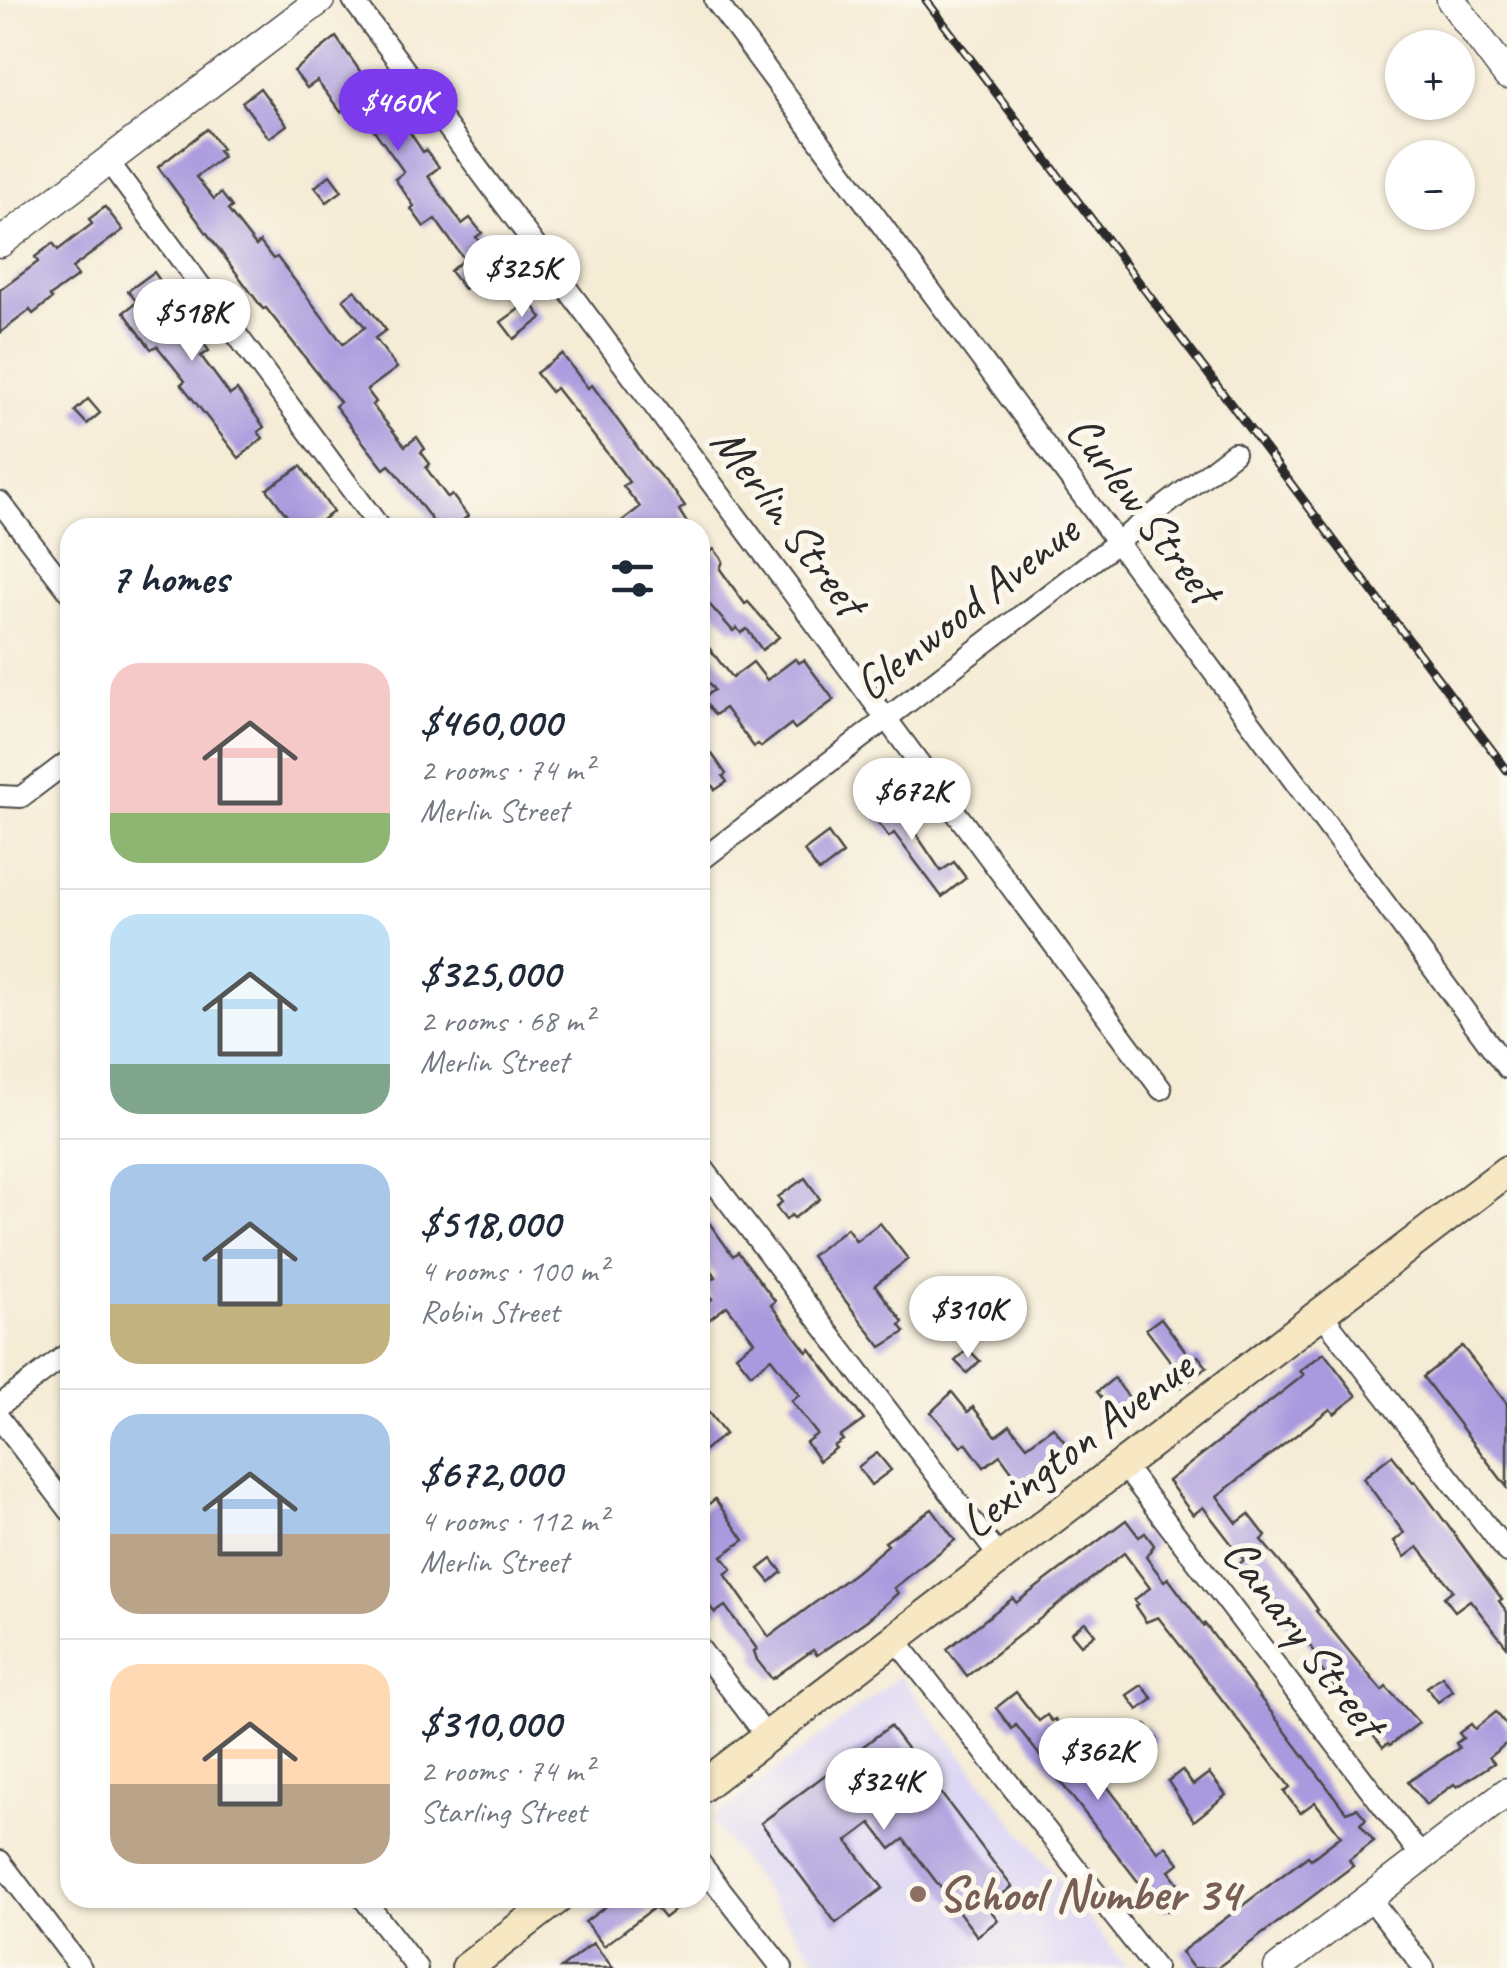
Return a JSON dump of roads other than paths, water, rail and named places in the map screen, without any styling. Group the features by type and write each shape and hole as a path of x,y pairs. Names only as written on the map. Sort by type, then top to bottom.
{"main road":[{"name":"Lexington Avenue","path":"710,1780 1507,1171"},
{"path":"467,1968 545,1908"}],"street":[{"path":"0,242 320,0"},
{"name":"Merlin Street","path":"353,0 1161,1089"},
{"name":"Curlew Street","path":"715,0 1507,1068"},
{"path":"1451,0 1507,75"},
{"path":"108,161 373,518"},
{"name":"Glenwood Avenue","path":"710,853 1234,454"},
{"path":"0,502 60,580"},
{"path":"0,796 21,797 60,768"},
{"path":"710,1177 1000,1558"},
{"path":"1321,1313 1507,1552"},
{"path":"0,1405 60,1360"},
{"path":"0,1419 60,1498"},
{"name":"Canary Street","path":"1123,1465 1422,1857"},
{"path":"895,1639 1155,1968"},
{"path":"710,1661 767,1737"},
{"path":"1278,1968 1507,1792"},
{"path":"0,1861 80,1968"},
{"path":"710,1877 782,1968"},
{"path":"1369,1897 1424,1968"},
{"path":"371,1908 417,1968"}],"railway":[{"path":"926,0 1507,770"}],"place":[{"name":"School Number 34","path":"918,1894"}]}
